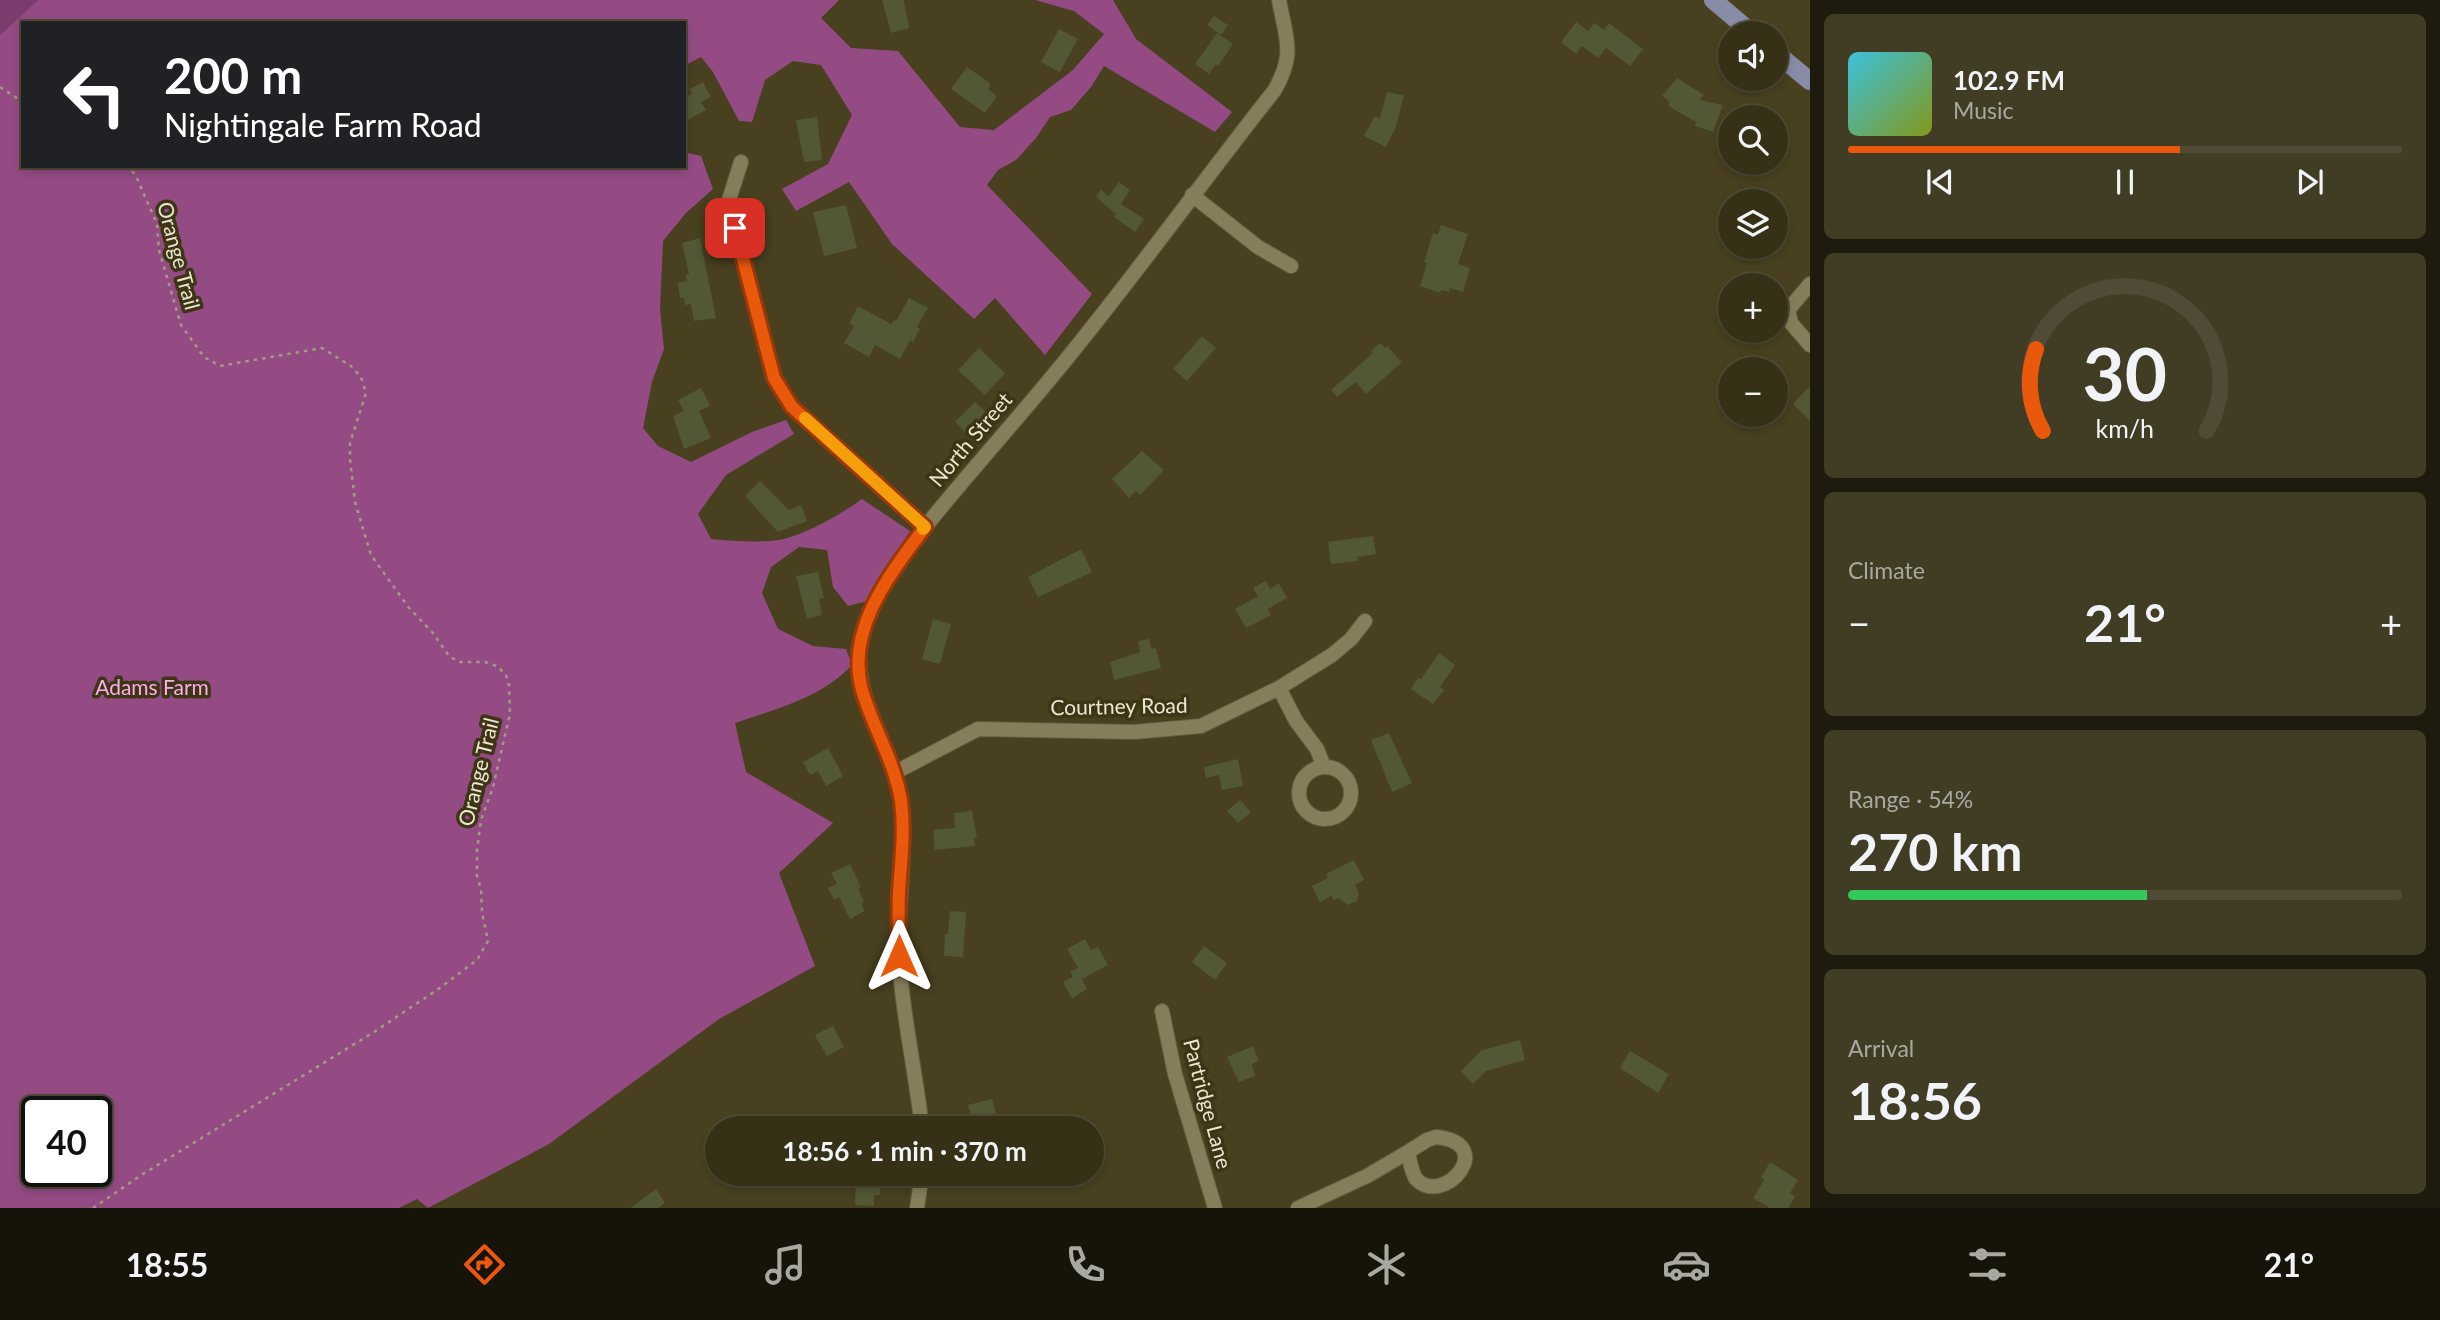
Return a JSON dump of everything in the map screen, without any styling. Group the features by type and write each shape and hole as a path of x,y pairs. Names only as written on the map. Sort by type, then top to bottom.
{"main road":[{"path":"1713,0 1738,21"},
{"path":"1788,63 1810,81"}],"street":[{"name":"North Street","path":"920,1116 902,1003 899,943 903,837 901,800 894,773 862,691 858,670 863,631 876,599 925,527 1081,341 1274,90 1285,73 1289,56 1279,0"},
{"path":"741,162 729,204 774,378 792,407 925,527"},
{"path":"1192,195 1258,247 1291,266"},
{"path":"1810,284 1788,310 1790,323 1810,345"},
{"name":"Courtney Road","path":"894,773 978,729 1134,732 1200,726 1279,688 1341,648 1365,621"},
{"path":"1279,688 1296,721 1317,749 1324,767"},
{"name":"Partridge Lane","path":"1162,1011 1173,1068 1215,1208"},
{"path":"1298,1208 1367,1176 1408,1152"},
{"path":"917,1208 920,1186"}],"path":[{"path":"0,87 21,101"},
{"name":"Orange Trail","path":"93,1208 214,1129 374,1032 477,960 488,941 477,876 477,850 481,820 506,735 511,698 506,675 497,666 485,662 459,662 449,656 433,633 409,608 371,555 355,502 349,459 350,443 366,393 360,377 351,366 322,348 220,366 204,357 181,325 159,250 157,224 136,176 130,168"}],"shaded area":[{"path":"0,0 38,0 0,35"}],"green space":[{"name":"Adams Farm","path":"38,0 839,0 821,18 851,48 898,51 960,127 994,130 1073,70 1104,34 1074,11 1035,0 1113,0 1136,39 1232,112 1215,132 1104,66 1091,87 1071,110 1050,117 1016,160 998,170 987,185 1092,294 1045,355 995,298 974,319 892,244 849,182 796,211 782,189 828,164 852,115 821,65 793,61 765,80 752,122 739,121 713,72 701,57 686,65 686,21 21,21 21,168 686,168 686,152 701,156 713,189 686,213 663,241 660,309 664,349 652,382 643,428 658,446 691,462 752,432 786,420 794,434 726,475 698,514 711,539 753,542 788,538 822,524 862,499 910,531 867,601 848,606 833,587 827,550 799,547 771,567 762,593 778,629 813,646 846,649 852,665 812,694 735,723 746,772 833,823 779,873 815,966 719,1019 549,1144 428,1208 417,1199 399,1208 0,1208 0,35"}],"building":[{"path":"882,0 904,0 909,28 891,33"},
{"path":"1214,16 1228,25 1221,35 1207,25"},
{"path":"1576,22 1588,31 1594,23 1604,30 1609,23 1643,49 1630,66 1606,48 1598,58 1582,46 1576,54 1561,42"},
{"path":"1059,29 1078,39 1060,72 1041,62"},
{"path":"1217,33 1233,44 1209,74 1195,64"},
{"path":"967,67 991,84 988,89 997,96 985,113 951,89"},
{"path":"1677,78 1704,95 1699,100 1723,105 1718,105 1718,118 1713,132 1695,126 1696,122 1668,106 1670,102 1662,96"},
{"path":"703,82 711,97 701,102 706,110 686,121 686,97 692,94 690,89"},
{"path":"1387,92 1404,95 1396,127 1386,147 1364,136 1375,116 1380,119"},
{"path":"817,117 822,160 804,162 796,120"},
{"path":"1119,182 1130,190 1121,204 1144,219 1135,232 1114,217 1116,214 1096,197 1101,190 1109,196"},
{"path":"846,205 857,248 824,256 813,212"},
{"path":"1441,225 1468,234 1458,264 1470,268 1463,292 1450,288 1449,292 1441,290 1440,293 1420,286 1433,233 1438,235"},
{"path":"700,238 716,318 694,321 691,304 685,305 684,298 680,298 678,283 687,281 686,274 689,274 682,243"},
{"path":"909,298 928,308 917,327 920,329 913,342 910,340 900,359 875,345 869,357 844,343 854,326 849,323 858,306 891,324 896,321"},
{"path":"1202,336 1216,348 1187,381 1173,369"},
{"path":"1380,343 1385,348 1387,346 1402,362 1366,394 1356,382 1337,397 1331,390 1373,353 1371,351"},
{"path":"979,348 1005,373 985,395 958,370"},
{"path":"1810,386 1810,421 1793,404"},
{"path":"701,388 710,406 699,411 711,438 684,449 673,416 684,411 678,400"},
{"path":"975,402 988,414 968,435 955,422"},
{"path":"1142,451 1164,470 1140,495 1136,491 1129,498 1112,479"},
{"path":"760,481 789,510 801,505 807,521 778,532 745,496"},
{"path":"1373,536 1376,554 1357,557 1358,561 1331,564 1328,542"},
{"path":"1081,549 1092,572 1038,597 1028,577"},
{"path":"818,572 824,598 819,599 822,615 807,619 796,576"},
{"path":"1266,581 1270,589 1279,583 1287,598 1268,609 1271,615 1246,628 1235,609 1258,596 1253,588"},
{"path":"933,619 951,624 940,664 922,659"},
{"path":"1149,639 1151,649 1156,648 1161,668 1114,680 1110,662 1140,652 1138,641"},
{"path":"1439,653 1455,665 1440,687 1444,690 1433,704 1411,689"},
{"path":"1389,733 1412,783 1392,792 1371,740"},
{"path":"828,748 843,776 826,786 818,771 810,775 803,762"},
{"path":"1238,759 1243,786 1222,790 1219,775 1206,778 1204,767"},
{"path":"1240,800 1251,812 1238,823 1227,811"},
{"path":"972,811 977,837 974,838 975,846 935,850 933,830 955,828 954,813"},
{"path":"1354,860 1364,880 1355,885 1359,894 1357,901 1348,905 1338,898 1334,900 1331,896 1320,902 1312,886 1328,878 1326,874"},
{"path":"850,864 861,887 858,888 865,911 850,919 839,897 834,900 828,888 837,884 831,873"},
{"path":"950,911 966,912 963,957 944,956"},
{"path":"1085,939 1091,950 1098,947 1108,965 1082,979 1087,989 1072,998 1063,982 1073,977 1070,972 1078,968 1067,949"},
{"path":"1204,946 1227,963 1215,980 1192,962"},
{"path":"833,1026 844,1047 827,1056 815,1035"},
{"path":"1520,1040 1525,1060 1486,1071 1473,1084 1461,1071 1482,1050"},
{"path":"1253,1046 1259,1061 1252,1064 1255,1076 1239,1082 1227,1057"},
{"path":"1630,1051 1669,1074 1658,1093 1620,1068"},
{"path":"992,1099 997,1116 971,1116 968,1105"},
{"path":"1770,1162 1798,1180 1790,1193 1795,1197 1788,1208 1770,1208 1753,1198 1764,1180 1761,1178"},
{"path":"856,1186 880,1186 880,1195 874,1195 874,1206 855,1205"},
{"path":"656,1189 665,1203 658,1208 630,1208"}],"slow traffic":[{"path":"805,418 925,527 923,529"}],"route":[{"path":"735,228 774,378 792,407 925,527 876,599 863,631 858,670 862,691 894,773 901,800 903,837 899,893 899,956"}]}
